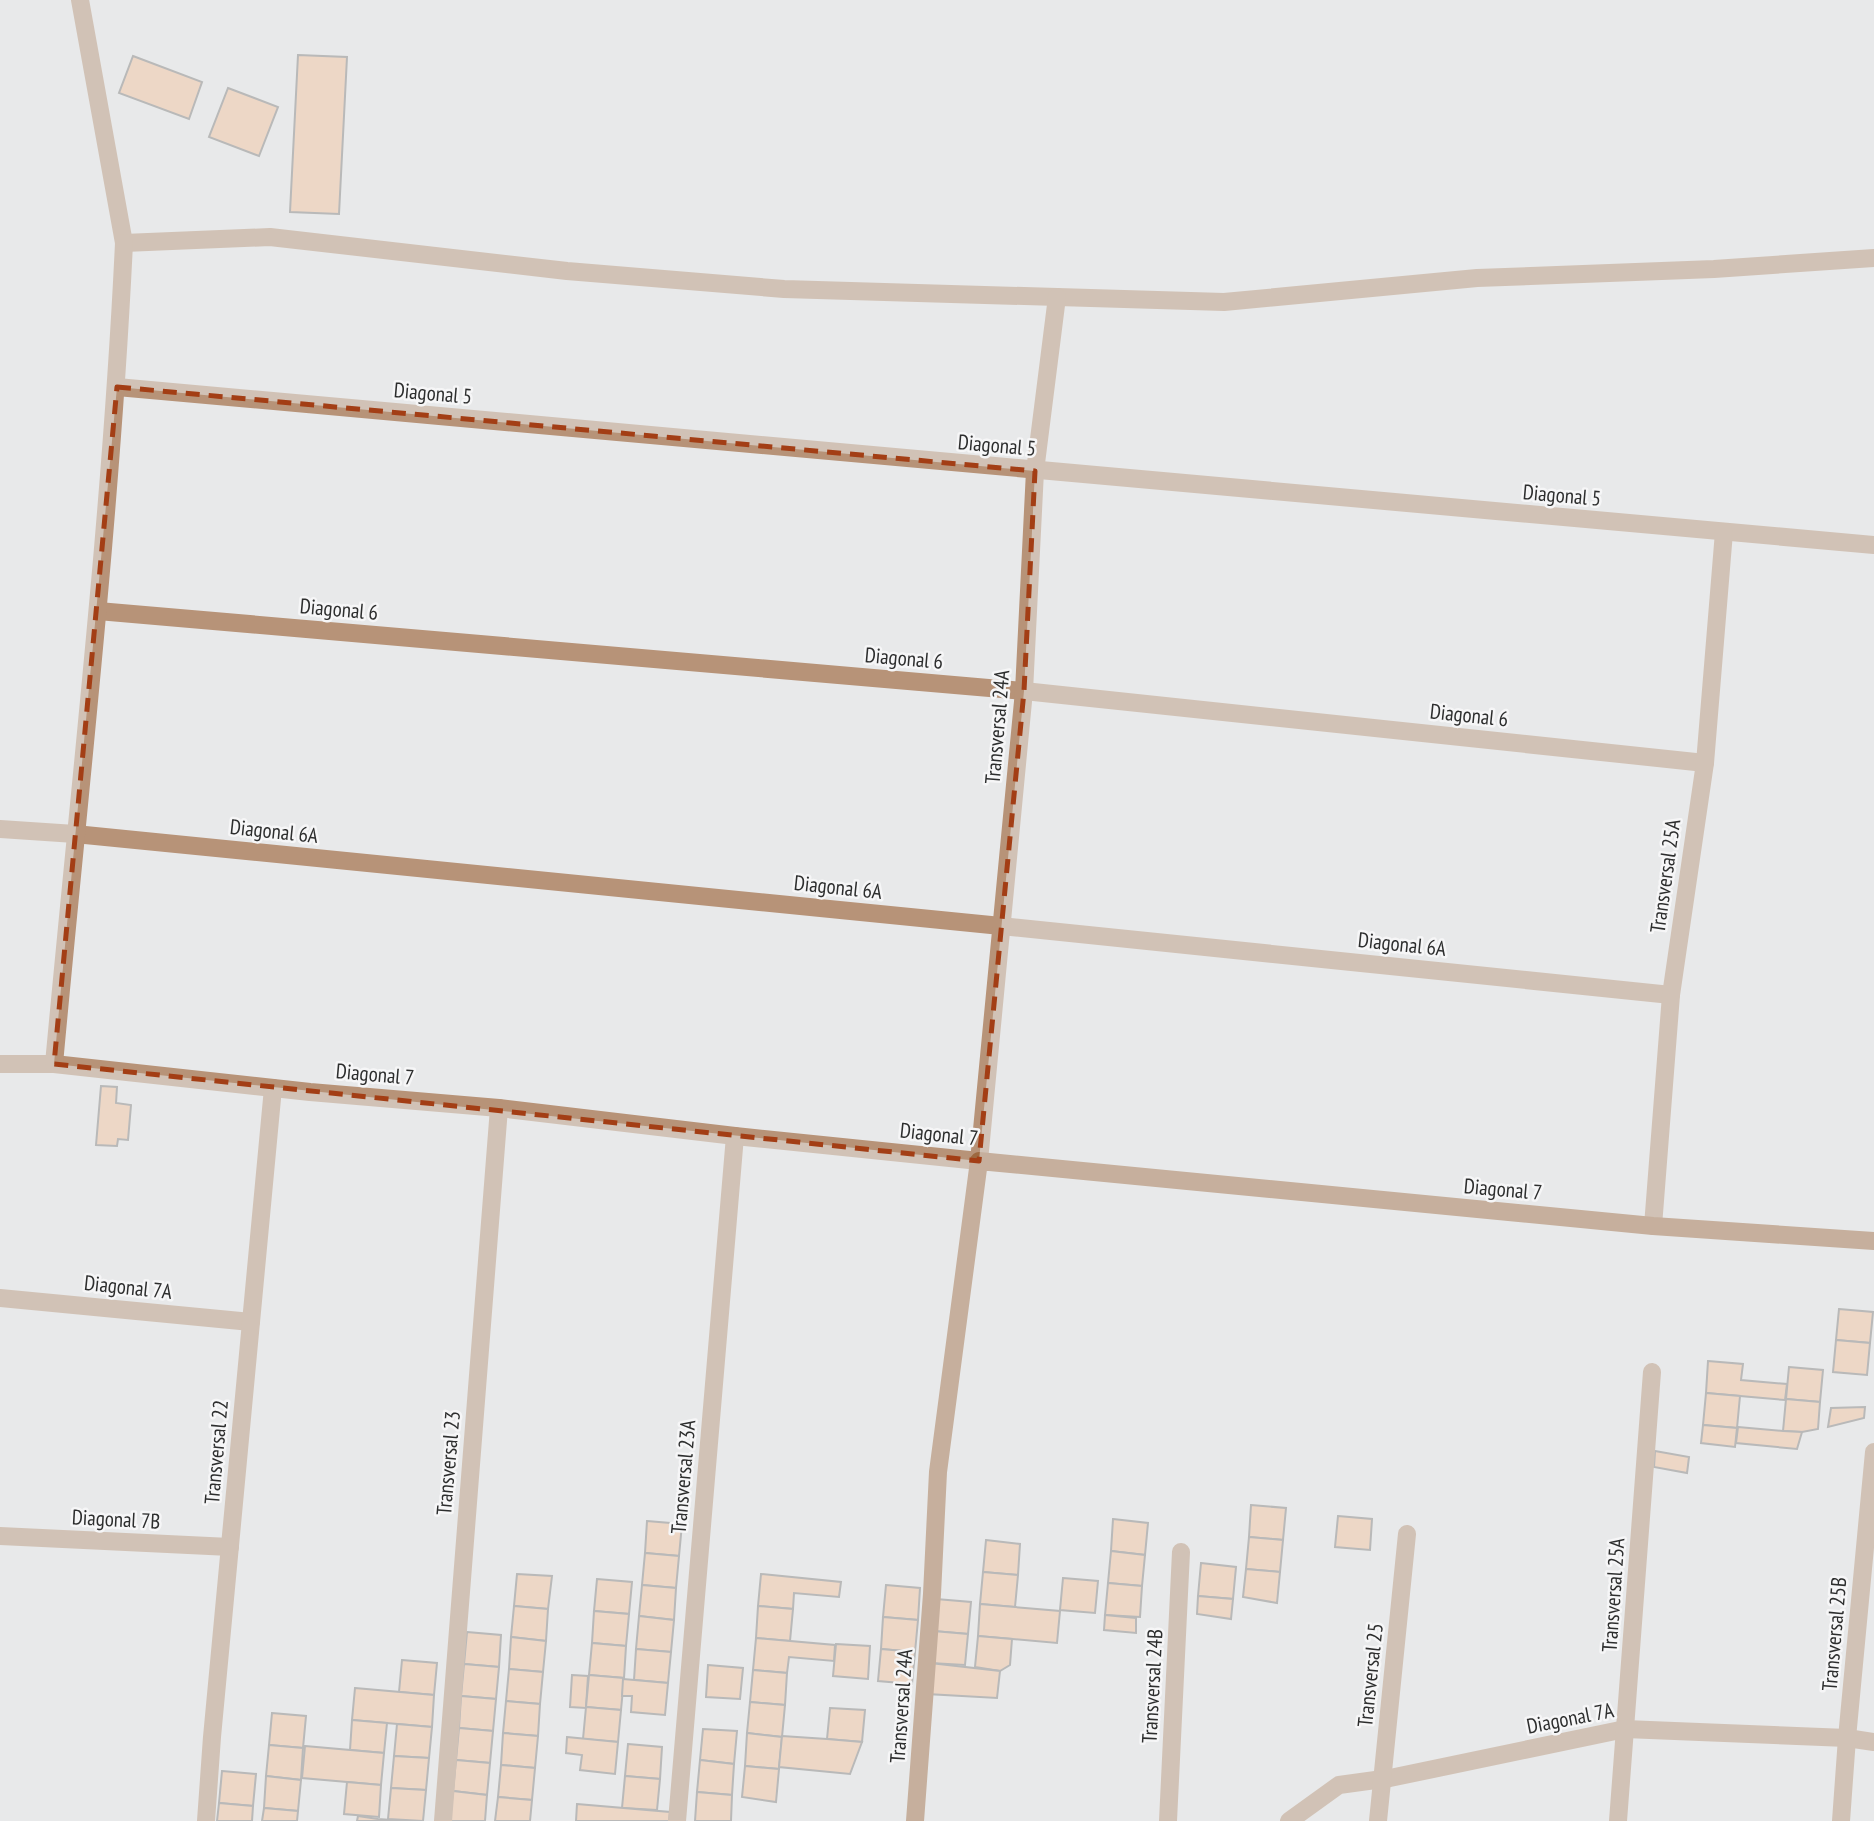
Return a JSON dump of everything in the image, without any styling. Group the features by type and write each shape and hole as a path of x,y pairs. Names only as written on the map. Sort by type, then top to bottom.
{"street":[{"path":"54,1064 98,611 117,387 124,243 80,0"},
{"path":"124,243 270,237 567,271 784,289 1224,302 1477,278 1714,269 1874,258"},
{"name":"Transversal 24A","path":"915,1821 938,1472 979,1161 1024,691 1035,471 1057,297"},
{"name":"Diagonal 5","path":"117,387 1874,545"},
{"name":"Transversal 25A","path":"1653,1226 1671,995 1705,763 1724,532"},
{"name":"Diagonal 6","path":"98,611 1024,691 1705,763"},
{"name":"Diagonal 6A","path":"0,829 75,834 1671,995"},
{"name":"Diagonal 7","path":"0,1064 54,1064 273,1088 499,1108 979,1161 1653,1226 1874,1241"},
{"name":"Transversal 22","path":"206,1821 273,1088"},
{"name":"Transversal 23","path":"443,1821 499,1108"},
{"name":"Transversal 23A","path":"677,1821 736,1136"},
{"name":"Diagonal 7A","path":"0,1298 251,1322"},
{"name":"Transversal 25A","path":"1618,1821 1652,1372"},
{"name":"Transversal 25B","path":"1841,1821 1846,1738 1874,1451"},
{"name":"Transversal 25","path":"1378,1821 1407,1534"},
{"name":"Diagonal 7B","path":"0,1536 230,1547"},
{"name":"Transversal 24B","path":"1168,1821 1181,1552"},
{"name":"Diagonal 7A","path":"1289,1821 1339,1785 1382,1779 1625,1729 1846,1738 1874,1742"}],"highlighted area":[{"path":"117,387 1035,471 1024,691 979,1161 54,1064"}],"building":[{"path":"298,55 347,57 339,214 290,212"},
{"path":"133,56 202,82 189,119 119,93"},
{"path":"228,88 278,107 259,156 209,137"},
{"path":"101,1086 117,1087 116,1103 131,1105 128,1140 118,1139 117,1146 96,1145"},
{"path":"1839,1309 1873,1312 1870,1343 1836,1340"},
{"path":"1836,1340 1870,1343 1867,1375 1833,1372"},
{"path":"1708,1361 1743,1364 1741,1380 1787,1384 1785,1400 1706,1393"},
{"path":"1789,1367 1823,1370 1820,1402 1786,1399"},
{"path":"1706,1393 1740,1396 1737,1428 1703,1425"},
{"path":"1786,1399 1820,1402 1818,1429 1783,1431"},
{"path":"1865,1407 1864,1418 1828,1427 1831,1408"},
{"path":"1703,1425 1737,1428 1735,1447 1701,1443"},
{"path":"1738,1427 1802,1432 1797,1449 1736,1443"},
{"path":"1655,1451 1689,1457 1687,1473 1654,1467"},
{"path":"1251,1505 1286,1508 1283,1540 1249,1537"},
{"path":"1338,1516 1372,1519 1370,1550 1335,1547"},
{"path":"1113,1519 1148,1523 1145,1555 1111,1551"},
{"path":"647,1521 682,1524 679,1556 645,1553"},
{"path":"1249,1537 1283,1540 1280,1572 1246,1569"},
{"path":"986,1540 1020,1544 1018,1575 983,1572"},
{"path":"1111,1551 1145,1555 1142,1586 1108,1583"},
{"path":"645,1553 679,1556 676,1588 642,1585"},
{"path":"1201,1563 1236,1567 1233,1599 1198,1596"},
{"path":"1246,1569 1280,1572 1277,1603 1243,1597"},
{"path":"983,1572 1018,1575 1015,1607 980,1604"},
{"path":"517,1574 552,1576 548,1609 514,1606"},
{"path":"761,1574 841,1582 839,1597 794,1593 793,1609 758,1606"},
{"path":"1063,1578 1098,1581 1095,1613 1060,1610"},
{"path":"597,1579 632,1582 629,1614 594,1611"},
{"path":"1108,1583 1142,1586 1140,1617 1105,1615"},
{"path":"642,1585 676,1588 674,1620 639,1616"},
{"path":"886,1585 920,1588 918,1620 883,1617"},
{"path":"1198,1596 1233,1599 1231,1619 1197,1614"},
{"path":"936,1599 971,1602 968,1634 933,1631"},
{"path":"980,1604 1060,1611 1057,1643 978,1636"},
{"path":"514,1606 548,1609 546,1641 511,1637"},
{"path":"758,1606 793,1609 790,1641 756,1638"},
{"path":"594,1611 629,1614 626,1646 592,1643"},
{"path":"1105,1615 1136,1618 1136,1633 1104,1630"},
{"path":"639,1616 674,1620 671,1652 636,1649"},
{"path":"883,1617 918,1620 915,1652 881,1649"},
{"path":"933,1631 968,1634 965,1665 930,1663"},
{"path":"467,1632 501,1635 499,1667 464,1664"},
{"path":"978,1636 1012,1639 1010,1665 1000,1671 975,1667"},
{"path":"511,1637 546,1641 543,1672 509,1669"},
{"path":"756,1638 835,1645 834,1661 789,1657 787,1673 753,1670"},
{"path":"592,1643 626,1646 624,1678 589,1675"},
{"path":"836,1644 870,1646 868,1679 833,1676"},
{"path":"636,1649 671,1652 668,1683 634,1680"},
{"path":"881,1649 915,1652 912,1684 878,1681"},
{"path":"402,1660 437,1663 434,1695 399,1692"},
{"path":"930,1663 1000,1671 997,1698 927,1694"},
{"path":"464,1664 499,1667 496,1699 461,1696"},
{"path":"708,1665 743,1668 740,1699 706,1697"},
{"path":"509,1669 543,1672 540,1704 506,1701"},
{"path":"753,1670 787,1673 785,1705 750,1702"},
{"path":"572,1675 588,1676 586,1708 570,1707"},
{"path":"589,1675 624,1678 621,1710 586,1707"},
{"path":"623,1679 668,1683 665,1715 631,1712 632,1696 622,1696"},
{"path":"355,1688 434,1695 432,1727 352,1720"},
{"path":"461,1696 496,1699 493,1731 459,1728"},
{"path":"506,1701 540,1704 538,1736 503,1733"},
{"path":"750,1702 785,1705 782,1737 747,1733"},
{"path":"586,1707 621,1710 618,1742 583,1739"},
{"path":"830,1708 865,1710 862,1742 827,1739"},
{"path":"272,1713 306,1716 303,1748 269,1745"},
{"path":"352,1720 387,1723 384,1753 350,1750"},
{"path":"397,1724 432,1727 429,1758 394,1756"},
{"path":"459,1728 493,1731 490,1763 456,1760"},
{"path":"703,1729 737,1731 734,1764 700,1760"},
{"path":"503,1733 538,1736 535,1768 501,1765"},
{"path":"747,1733 782,1737 779,1769 745,1766"},
{"path":"782,1736 862,1742 850,1774 779,1767"},
{"path":"567,1737 618,1742 615,1774 580,1770 582,1755 566,1753"},
{"path":"628,1744 662,1747 660,1779 625,1776"},
{"path":"269,1745 303,1748 301,1780 266,1776"},
{"path":"305,1746 384,1753 381,1785 302,1778"},
{"path":"394,1756 429,1758 426,1790 391,1788"},
{"path":"456,1760 490,1763 487,1795 453,1791"},
{"path":"700,1760 734,1764 732,1795 697,1792"},
{"path":"501,1765 535,1768 532,1800 498,1797"},
{"path":"745,1766 779,1769 776,1802 742,1797"},
{"path":"222,1771 256,1774 253,1806 219,1803"},
{"path":"266,1776 301,1780 298,1811 264,1808"},
{"path":"625,1776 660,1779 657,1810 622,1808"},
{"path":"347,1782 381,1785 379,1817 344,1814"},
{"path":"391,1788 426,1790 423,1821 388,1819"},
{"path":"453,1791 487,1795 485,1821 450,1821"},
{"path":"697,1792 732,1795 731,1821 695,1821"},
{"path":"498,1797 532,1800 530,1821 495,1821"},
{"path":"219,1803 253,1806 252,1821 217,1821"},
{"path":"577,1804 670,1812 669,1821 576,1821"},
{"path":"264,1808 298,1811 297,1821 262,1821"},
{"path":"358,1816 378,1819 406,1821 357,1821"}]}
